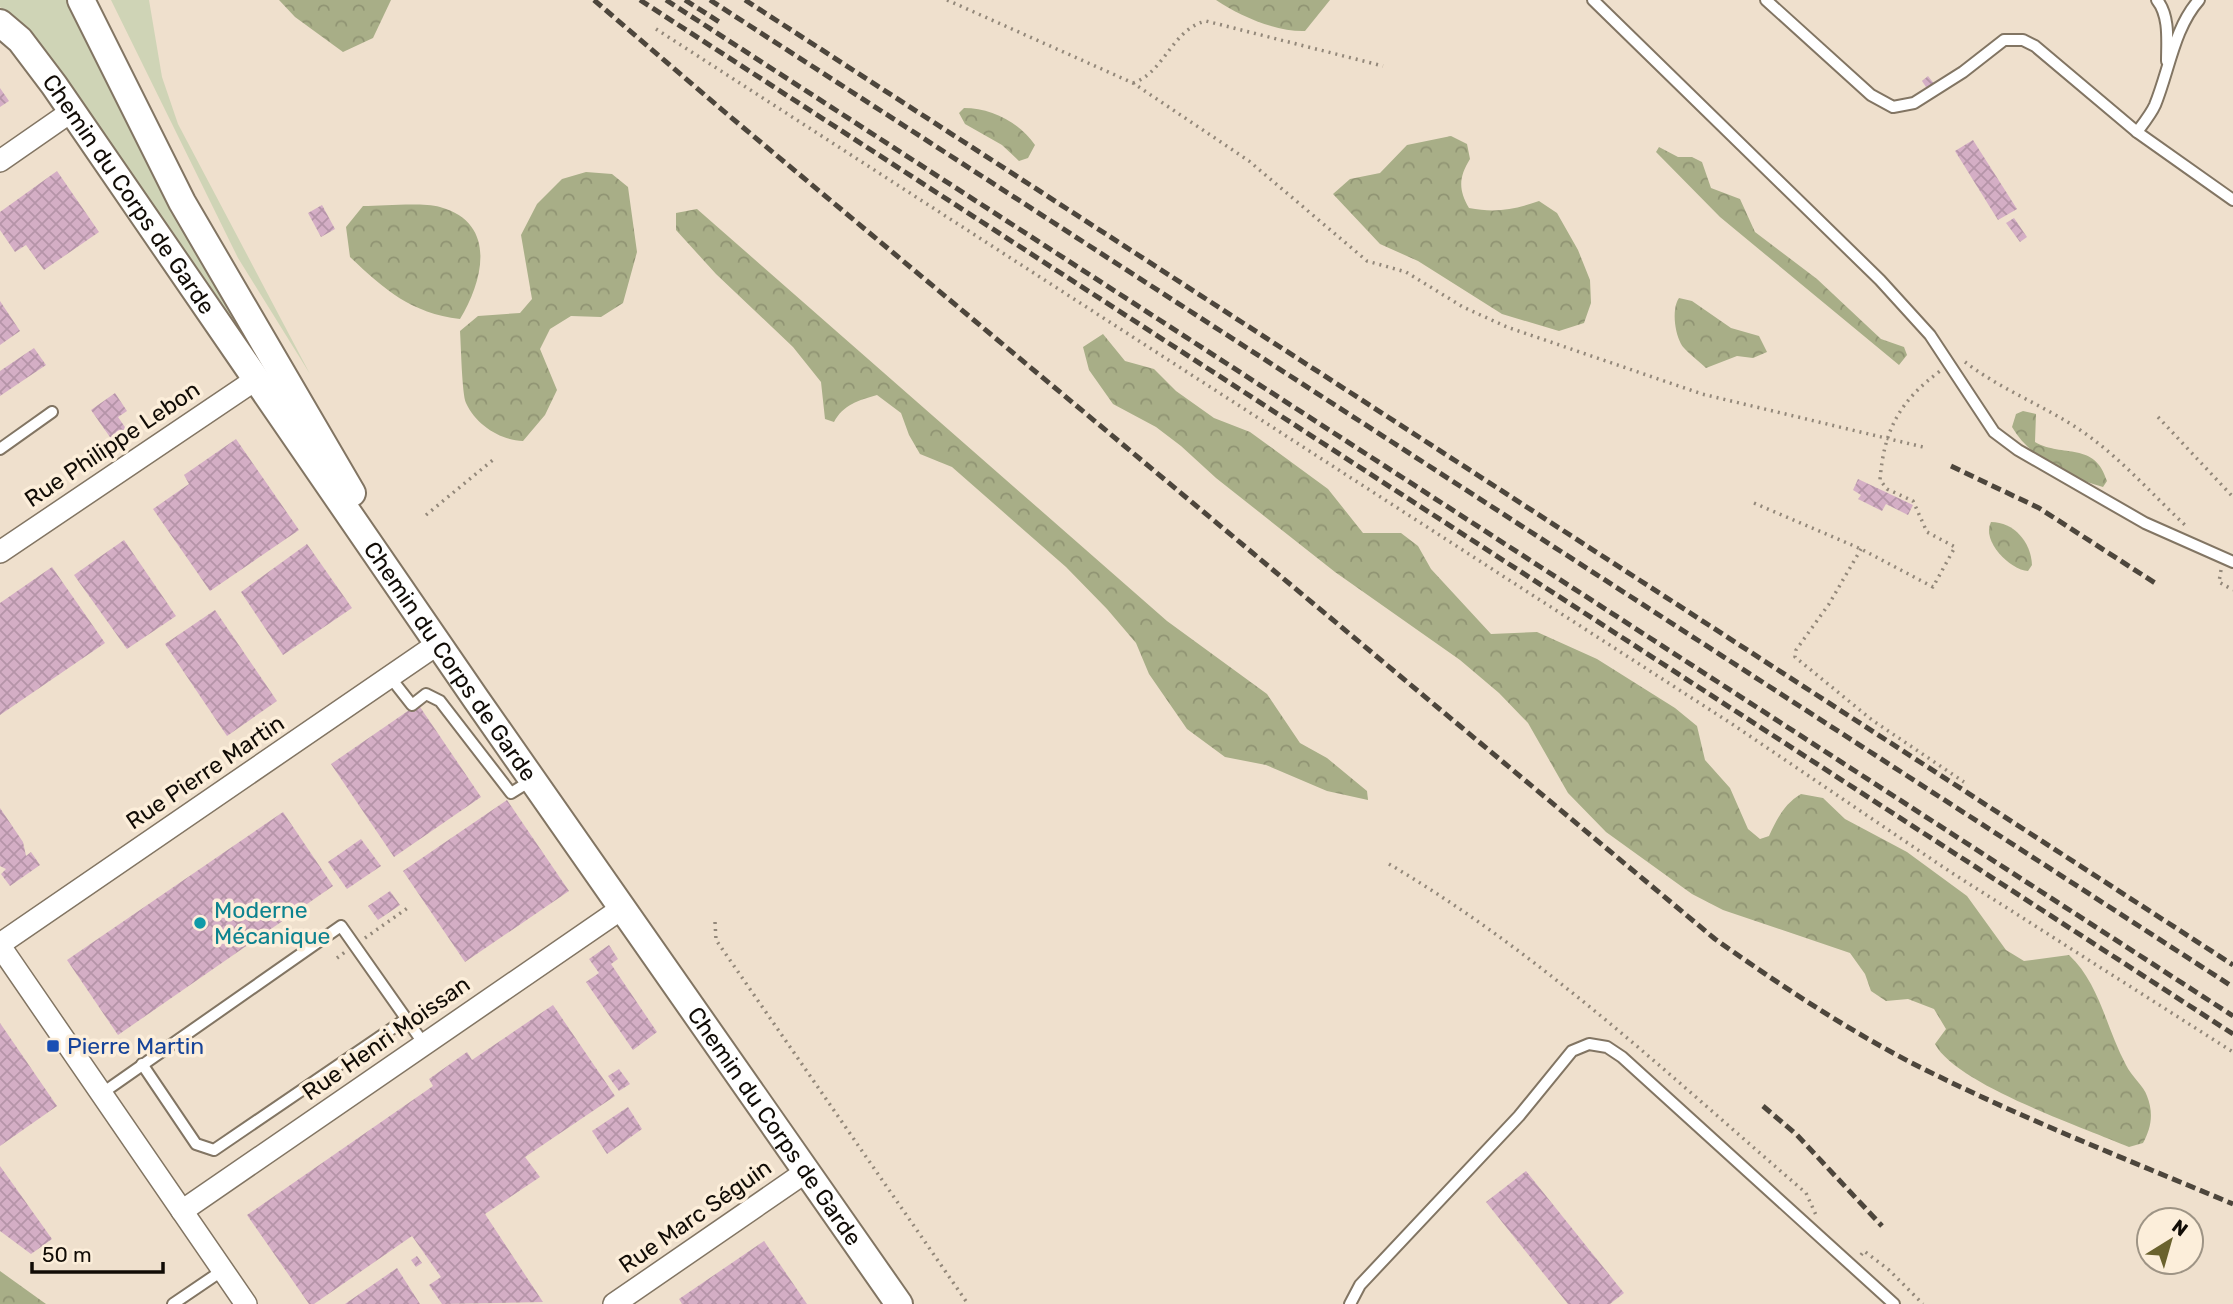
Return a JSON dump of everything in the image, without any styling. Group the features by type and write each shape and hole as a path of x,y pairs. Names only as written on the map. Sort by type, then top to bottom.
{"street":[{"path":"80,0 182,202 439,643"},
{"name":"Chemin du Corps de Garde","path":"0,23 20,40 72,111 621,909 899,1304"},
{"path":"0,161 72,111"},
{"name":"Rue Philippe Lebon","path":"0,552 255,380"},
{"name":"Rue Pierre Martin","path":"0,945 439,643"},
{"name":"Rue Henri Moissan","path":"181,1211 621,909"},
{"path":"0,945 246,1304"},
{"name":"Rue Marc Séguin","path":"614,1304 807,1171"}],"lane":[{"path":"1593,0 1880,280 1930,335 1994,432 2018,450 2145,523 2233,562"},
{"path":"1766,0 1871,95 1893,107 1914,103 2011,38 2035,46 2137,132 2233,200"},
{"path":"2157,0 2166,24 2168,65"},
{"path":"2137,132 2155,107 2188,16 2199,0"},
{"path":"0,449 52,412"},
{"path":"390,677 412,705 426,694 440,701 511,793 532,780"},
{"path":"101,1094 341,926 424,1044"},
{"path":"142,1065 197,1144 214,1150 406,1019"},
{"path":"1350,1304 1360,1285 1519,1116 1572,1051 1589,1044 1607,1047 1622,1057 1894,1304"},
{"path":"173,1304 223,1270"}],"path":[{"path":"947,0 1133,83 1249,161 1367,261 1406,272 1463,307 1532,336 1702,394 1923,447"},
{"path":"1133,83 1150,74 1190,27 1206,21 1383,66"},
{"path":"656,29 1720,716 1949,871 2233,1052"},
{"path":"1961,359 1982,375 2041,405 2092,438 2191,530"},
{"path":"1754,503 1861,549 1933,587 1955,547 1927,532 1913,501 1882,485 1881,466 1886,438 1913,391 1949,365"},
{"path":"2158,417 2233,498"},
{"path":"426,514 494,459"},
{"path":"1861,549 1823,614 1796,650 1795,657 1872,720 1964,782"},
{"path":"2220,558 2219,582 2233,590"},
{"path":"337,958 409,906"},
{"path":"715,922 716,940 751,993 968,1304"}],"green space":[{"path":"0,0 68,0 123,112 279,384 272,388 22,27 0,7"},
{"path":"111,0 149,0 162,77 178,124 310,374 238,258"},
{"path":"279,0 391,0 373,38 343,52 295,17"},
{"path":"1216,0 1330,0 1305,31 1294,31 1259,22"},
{"path":"964,108 994,114 1013,123 1035,145 1028,158 1019,161 1002,145 965,124 959,113"},
{"path":"1451,136 1467,144 1470,159 1461,183 1469,208 1504,210 1539,201 1557,213 1578,250 1590,280 1591,303 1584,323 1559,331 1502,314 1418,261 1380,244 1333,194 1350,179 1380,173 1407,145"},
{"path":"1659,147 1678,157 1692,157 1702,162 1711,188 1740,199 1755,232 1817,279 1881,339 1904,347 1907,355 1899,365 1720,217 1656,152"},
{"path":"586,172 612,174 628,187 637,252 623,303 601,317 571,316 550,329 540,349 557,390 545,415 523,441 506,438 482,424 466,403 460,331 478,316 520,313 532,299 521,235 537,204 562,179"},
{"path":"413,204 440,207 458,215 471,226 478,239 479,271 475,288 460,319 427,311 400,298 350,257 346,227 363,206"},
{"path":"697,209 1167,621 1267,694 1300,743 1327,758 1367,791 1368,800 1327,791 1266,765 1225,757 1187,729 1149,674 1136,643 1107,609 1066,567 952,467 920,454 901,413 877,395 847,407 834,422 825,419 821,382 793,347 716,274 676,230 676,213"},
{"path":"1679,298 1692,301 1731,328 1759,336 1767,352 1753,358 1737,356 1706,368 1684,348 1678,338 1675,309"},
{"path":"1103,334 1125,361 1154,369 1176,391 1214,418 1250,432 1328,489 1363,533 1401,533 1418,546 1431,569 1491,634 1537,632 1597,659 1675,708 1697,726 1705,760 1730,788 1748,829 1760,839 1769,836 1786,807 1801,794 1823,798 1845,819 1907,852 1967,896 2006,950 2024,961 2069,955 2088,979 2126,1065 2147,1096 2151,1121 2143,1143 2129,1147 2023,1103 1968,1075 1935,1044 1946,1029 1934,1009 1908,999 1886,1001 1871,991 1865,974 1850,953 1723,910 1692,894 1606,832 1568,793 1528,723 1499,693 1460,660 1335,572 1156,427 1113,404 1089,370 1083,347"},
{"path":"2023,411 2036,414 2035,442 2046,447 2077,452 2095,460 2102,468 2107,481 2103,487 2064,472 2029,448 2012,427 2016,414"},
{"path":"1991,522 2007,525 2025,541 2032,565 2028,571 2013,566 1999,553 1990,538"},
{"path":"0,1271 46,1304 0,1304"}],"building":[{"path":"1928,76 1935,85 1928,90 1922,81"},
{"path":"0,88 9,101 0,107"},
{"path":"1973,140 2017,209 1998,220 1955,151"},
{"path":"57,171 99,232 44,270 26,245 15,252 0,230 0,212"},
{"path":"322,205 335,229 321,237 308,213"},
{"path":"2014,218 2027,237 2020,242 2006,223"},
{"path":"0,301 20,331 0,345"},
{"path":"34,348 46,365 0,396 0,371"},
{"path":"115,393 127,411 118,417 127,430 112,440 91,410"},
{"path":"236,439 299,530 210,591 153,509 189,484 184,475"},
{"path":"1858,479 1913,505 1908,515 1886,504 1882,511 1858,499 1861,495 1853,490"},
{"path":"124,540 176,616 127,649 74,575"},
{"path":"307,544 352,608 283,655 241,592"},
{"path":"52,567 105,643 0,715 0,603"},
{"path":"215,610 277,701 227,736 165,644"},
{"path":"418,704 481,797 394,857 331,764"},
{"path":"507,800 569,891 465,962 403,871"},
{"path":"0,808 23,842 26,856 31,852 40,865 10,886 1,874 6,869 0,866"},
{"name":"Moderne Mécanique","path":"283,812 333,886 118,1035 67,960"},
{"path":"361,839 381,866 347,889 328,862"},
{"path":"390,891 400,905 378,920 368,906"},
{"path":"609,945 618,959 611,964 657,1032 633,1050 586,982 599,973 589,959"},
{"path":"553,1005 615,1096 525,1157 540,1177 485,1214 543,1302 442,1304 429,1285 441,1277 412,1236 314,1304 309,1304 247,1215 433,1086 429,1079 467,1052 472,1060"},
{"path":"0,1023 57,1106 0,1146"},
{"path":"619,1069 630,1084 619,1091 608,1076"},
{"path":"628,1107 642,1129 607,1154 592,1131"},
{"path":"0,1166 52,1239 31,1254 0,1231"},
{"path":"1526,1171 1624,1293 1610,1304 1568,1304 1486,1202"},
{"path":"764,1241 807,1304 682,1304 679,1299"},
{"path":"417,1256 422,1263 416,1267 411,1260"},
{"path":"397,1268 420,1304 345,1304"}],"railway":[{"path":"594,0 1715,939 1809,1003 1908,1061 2028,1118 2233,1204"},
{"path":"640,0 2233,1034"},
{"path":"666,0 2233,1016"},
{"path":"685,0 721,23"},
{"path":"710,0 2233,987"},
{"path":"745,0 2233,965"},
{"path":"1951,466 2039,508 2155,583"},
{"path":"1763,1106 1797,1135 1882,1226"}],"place":[{"name":"Moderne Mécanique","path":"200,923"},
{"name":"Pierre Martin","path":"53,1046"}]}
